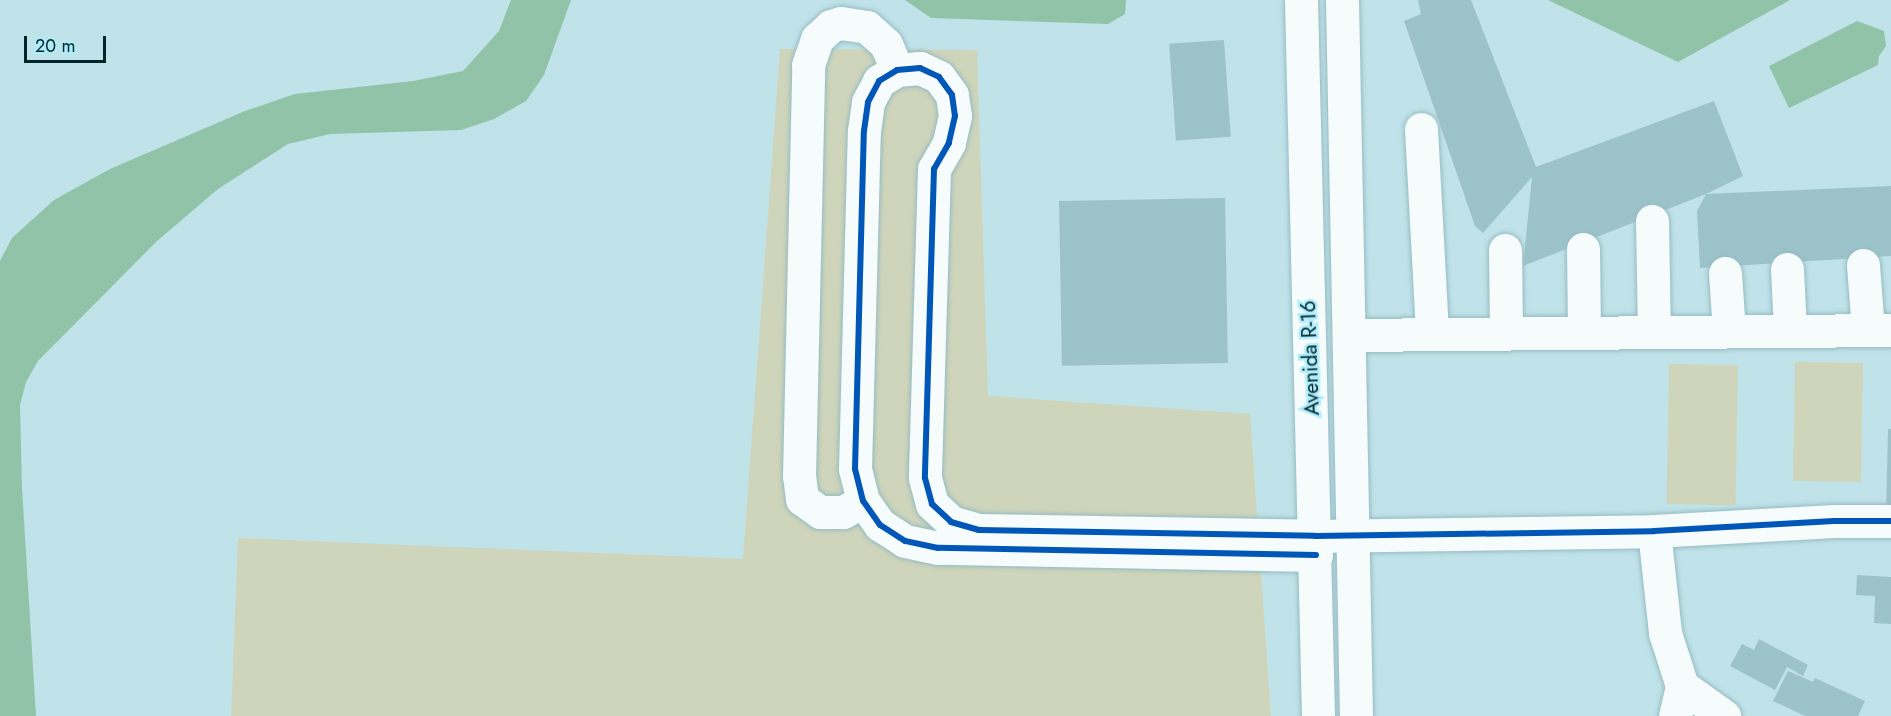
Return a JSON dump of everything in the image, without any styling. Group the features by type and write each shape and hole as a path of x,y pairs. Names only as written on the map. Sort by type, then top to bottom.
{"street":[{"name":"Avenida R-16","path":"1301,0 1318,716"},
{"name":"Avenida R-16","path":"1342,0 1356,716"},
{"path":"863,501 843,512 820,512 802,500 799,476 807,65 817,39 831,26 842,23 867,27 886,44 897,70"},
{"path":"1315,546 980,530 951,522 932,504 925,478 934,169 949,143 954,116 952,95 939,77 920,68 897,70 879,81 868,102 864,130 855,469 863,501 880,525 904,541 938,548 1315,546 1352,536 1654,531 1891,520"},
{"path":"1421,129 1432,333"},
{"path":"1652,221 1654,332"},
{"path":"1583,249 1584,332"},
{"path":"1505,250 1506,333"},
{"path":"1309,351 1349,342 1432,333 1880,330 1863,265"},
{"path":"1787,269 1790,331"},
{"path":"1725,273 1729,331"},
{"path":"1654,531 1665,633 1678,701 1724,716"}],"shaded area":[{"path":"511,0 571,0 544,75 526,101 494,119 461,130 330,134 288,144 218,189 157,241 38,361 26,382 20,405 22,488 36,716 0,716 0,261 12,238 54,200 110,169 245,111 295,94 413,81 463,71 499,31"},
{"path":"905,0 1126,0 1125,14 1108,24 931,18"},
{"path":"1548,0 1790,0 1678,62"},
{"path":"1857,21 1884,31 1886,46 1879,56 1878,65 1789,108 1769,66"},
{"path":"780,49 977,50 988,396 1250,414 1271,716 231,716 238,538 743,559"},
{"path":"1795,362 1863,363 1861,482 1793,481"},
{"path":"1669,364 1738,365 1736,505 1667,504"}],"building":[{"path":"1418,0 1471,0 1536,167 1714,101 1743,176 1706,194 1523,266 1532,177 1483,233 1475,226 1404,21 1421,14"},
{"path":"1224,40 1231,137 1176,141 1169,44"},
{"path":"1891,186 1891,256 1700,268 1697,211 1706,194"},
{"path":"1225,198 1228,363 1062,366 1059,201"},
{"path":"1888,429 1891,429 1891,516 1886,516"},
{"path":"1857,575 1891,577 1891,624 1874,623 1875,596 1856,595"},
{"path":"1759,639 1808,665 1803,676 1787,667 1775,690 1730,666 1742,644 1754,650"},
{"path":"1788,671 1813,682 1815,678 1865,701 1858,716 1805,716 1773,701"}],"cycle path":[{"path":"1316,555 938,548 905,541 880,525 863,501 855,469 864,131 868,102 879,81 897,70 920,68 939,77 952,95 955,116 949,143 934,169 925,478 932,504 951,522 979,530 1315,536 1654,531 1834,521 1891,521"}]}
